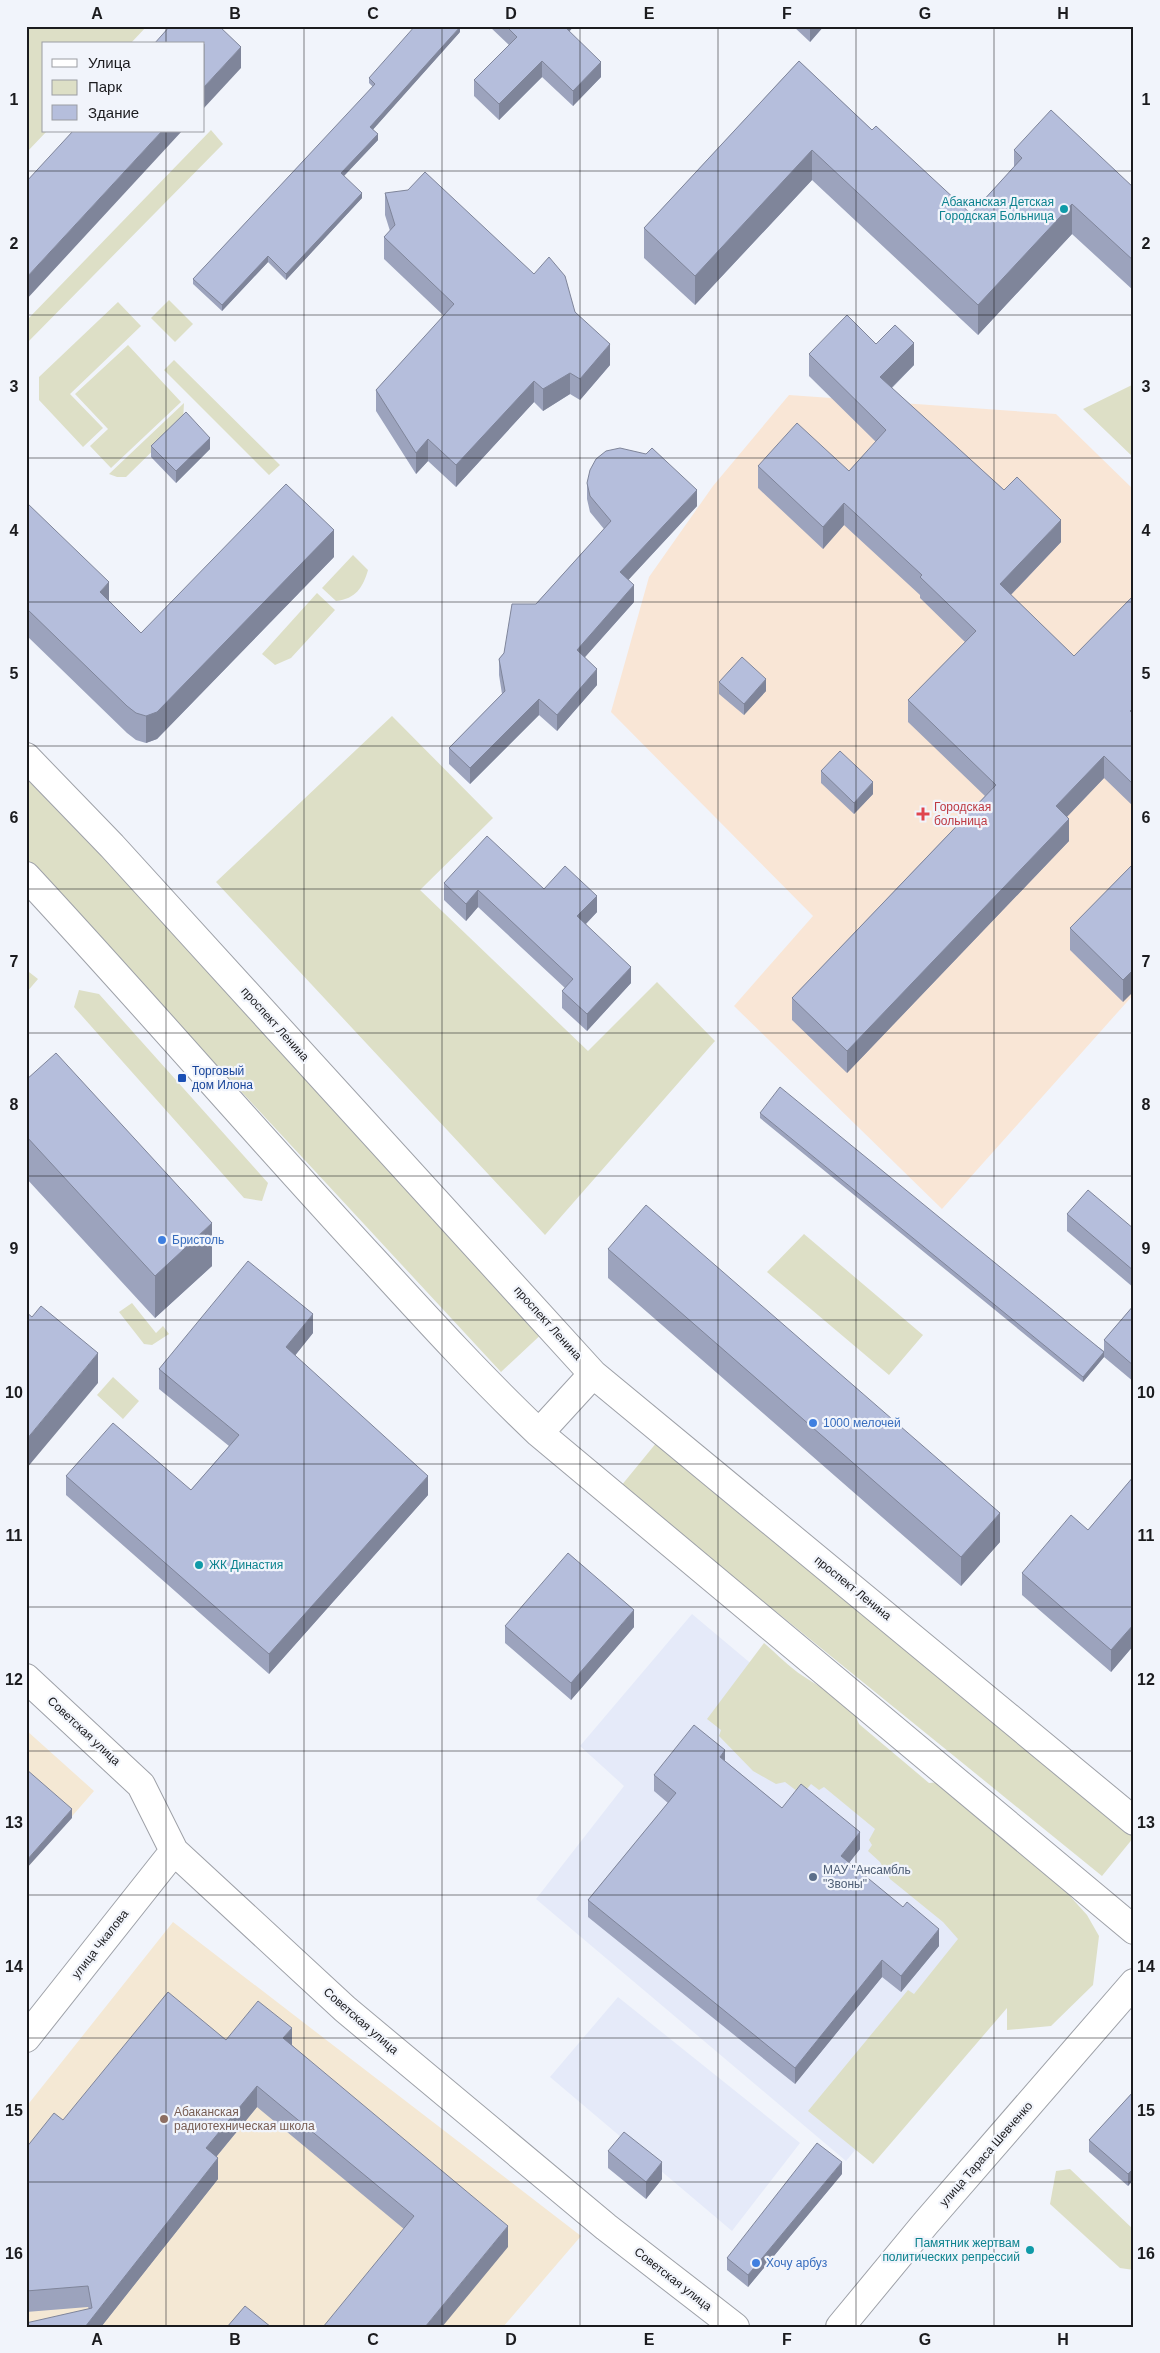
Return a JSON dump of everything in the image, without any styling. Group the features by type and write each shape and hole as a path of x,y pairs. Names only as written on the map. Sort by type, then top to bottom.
{"street":[{"name":"проспект Ленина","path":"26,757 112,846 593,1374 1134,1821"},
{"path":"26,876 93,948 317,1200 486,1384 539,1433 1134,1930"},
{"path":"539,1433 593,1374"},
{"name":"Советская улица","path":"26,1678 142,1785 174,1851 345,2008 606,2227 735,2327"},
{"name":"улица Чкалова","path":"26,2038 174,1851"},
{"name":"улица Тараса Шевченко","path":"840,2327 925,2224 1134,1983"}],"shaded area":[{"name":"Городская больница","path":"789,395 1056,414 1134,490 1134,994 942,1209 734,1006 813,916 611,712 649,577 713,486"},
{"path":"692,1614 1051,1916 846,2161 536,1899 624,1786 580,1746"},
{"path":"26,1730 94,1791 26,1869"},
{"path":"173,1922 581,2236 503,2327 26,2327 26,2107"},
{"path":"618,1997 800,2143 732,2231 550,2077"}],"green space":[{"path":"26,26 147,26 132,42 42,42 42,132 46,132 26,153"},
{"path":"211,130 223,144 26,344 26,321"},
{"path":"169,300 193,324 175,342 151,318"},
{"path":"118,302 141,326 70,394 103,428 83,447 39,400 39,377"},
{"path":"128,345 181,402 111,468 90,446 108,429 75,394"},
{"path":"174,360 280,465 269,475 164,370"},
{"path":"1134,384 1134,458 1083,409"},
{"path":"184,403 183,421 126,477 117,477 109,474"},
{"path":"353,555 368,570 366,576 361,587 354,595 336,601 322,588"},
{"path":"317,593 335,610 291,658 275,665 262,654"},
{"path":"392,716 493,818 420,890 588,1051 657,982 715,1041 545,1235 216,882"},
{"path":"26,771 547,1329 501,1372 26,859"},
{"path":"29,972 38,979 26,993 26,975"},
{"path":"79,990 99,994 268,1183 262,1201 244,1198 74,1007"},
{"path":"804,1234 923,1335 889,1375 767,1272"},
{"path":"132,1303 156,1333 163,1326 169,1334 152,1345 144,1344 119,1312"},
{"path":"113,1377 139,1401 123,1419 97,1395"},
{"path":"657,1442 1134,1837 1102,1876 621,1486"},
{"path":"764,1643 788,1665 836,1696 850,1708 859,1724 929,1783 940,1782 1069,1895 1087,1915 1099,1936 1093,1985 1051,2026 1007,2030 1007,2008 873,2164 808,2111 908,1990 914,1994 958,1939 943,1922 890,1879 880,1862 868,1851 872,1845 869,1840 875,1829 824,1787 819,1790 811,1784 802,1795 785,1782 776,1784 753,1771 719,1736 721,1730 707,1719"},
{"path":"1070,2169 1134,2230 1134,2270 1120,2268 1050,2204 1056,2171"}],"building":[{"path":"170,26 219,26 241,47 205,86 205,42 156,42"},
{"path":"415,26 460,27 370,127 378,134 341,173 362,193 286,274 268,256 222,305 193,279 375,84 369,78"},
{"path":"506,26 564,26 601,62 573,91 542,61 499,104 474,80 517,37"},
{"name":"Абаканская Детская Городская Больница","path":"799,61 872,130 876,126 971,214 1022,158 1014,150 1051,110 1134,188 1134,261 1072,204 978,305 812,150 695,276 644,228"},
{"path":"72,132 161,132 26,278 26,182"},
{"path":"425,172 534,274 549,257 565,276 575,312 610,344 580,379 570,373 543,389 534,381 456,465 428,439 416,453 376,390 454,304 384,237 395,225 385,193 408,190"},
{"path":"847,315 876,344 895,325 914,343 880,377 1004,490 1017,477 1061,520 1000,584 1074,656 1134,595 1134,707 1130,711 1134,715 1134,785 1104,756 1056,806 1069,819 847,1051 792,998 996,785 908,700 976,631 920,577 922,575 844,503 823,527 758,466 797,423 849,471 886,430 809,354"},
{"path":"186,412 210,438 176,471 151,446"},
{"path":"620,448 646,454 652,448 697,490 620,572 634,585 577,650 597,669 557,715 539,699 470,768 449,748 505,691 499,659 504,653 512,604 536,604 611,521 590,496 587,483 590,470 596,459 606,451"},
{"path":"286,484 334,530 157,712 146,716 136,713 127,706 26,608 26,502 109,582 100,592 141,633"},
{"path":"742,657 766,679 744,704 719,682"},
{"path":"840,751 873,782 854,803 821,771"},
{"path":"487,836 544,889 565,866 597,896 577,916 631,967 587,1014 562,991 573,979 478,890 466,904 444,883"},
{"path":"1134,863 1134,969 1123,980 1070,928"},
{"path":"56,1053 212,1223 155,1276 26,1136 26,1080"},
{"path":"780,1087 1104,1352 1083,1377 760,1113"},
{"path":"1088,1190 1134,1229 1134,1271 1067,1214"},
{"path":"646,1205 1000,1513 961,1557 608,1249"},
{"path":"248,1261 313,1314 286,1347 428,1476 269,1654 66,1476 113,1423 191,1490 239,1435 159,1369"},
{"path":"1134,1305 1134,1366 1104,1340"},
{"path":"41,1306 98,1353 26,1440 26,1312 32,1317"},
{"path":"1134,1476 1134,1624 1111,1650 1022,1573 1071,1515 1088,1530"},
{"path":"568,1553 634,1610 571,1683 505,1626"},
{"path":"694,1725 725,1750 720,1757 782,1808 801,1784 860,1832 841,1856 903,1907 907,1902 939,1929 901,1976 882,1960 795,2068 588,1900 676,1793 654,1775"},
{"path":"26,1769 72,1809 26,1861"},
{"path":"168,1992 226,2040 258,2001 292,2028 283,2038 508,2226 425,2327 323,2327 414,2216 257,2086 206,2148 218,2158 85,2327 26,2327 26,2323 92,2308 88,2286 26,2291 26,2148 54,2113 63,2120"},
{"path":"1134,2091 1134,2168 1128,2174 1089,2140"},
{"path":"624,2132 662,2162 646,2182 608,2151"},
{"path":"817,2143 842,2162 748,2275 727,2258"},
{"path":"245,2306 271,2327 227,2327"}],"place":[{"name":"Абаканская Детская Городская Больница","path":"1064,209"},
{"name":"Городская больница","path":"923,814"},
{"name":"Торговый дом Илона","path":"182,1078"},
{"name":"Бристоль","path":"162,1240"},
{"name":"1000 мелочей","path":"813,1423"},
{"name":"ЖК Династия","path":"199,1565"},
{"name":"МАУ \"Ансамбль \"Звоны\"","path":"813,1877"},
{"name":"Абаканская радиотехническая школа","path":"164,2119"},
{"name":"Памятник жертвам политических репрессий","path":"1030,2250"},
{"name":"Хочу арбуз","path":"756,2263"}]}
